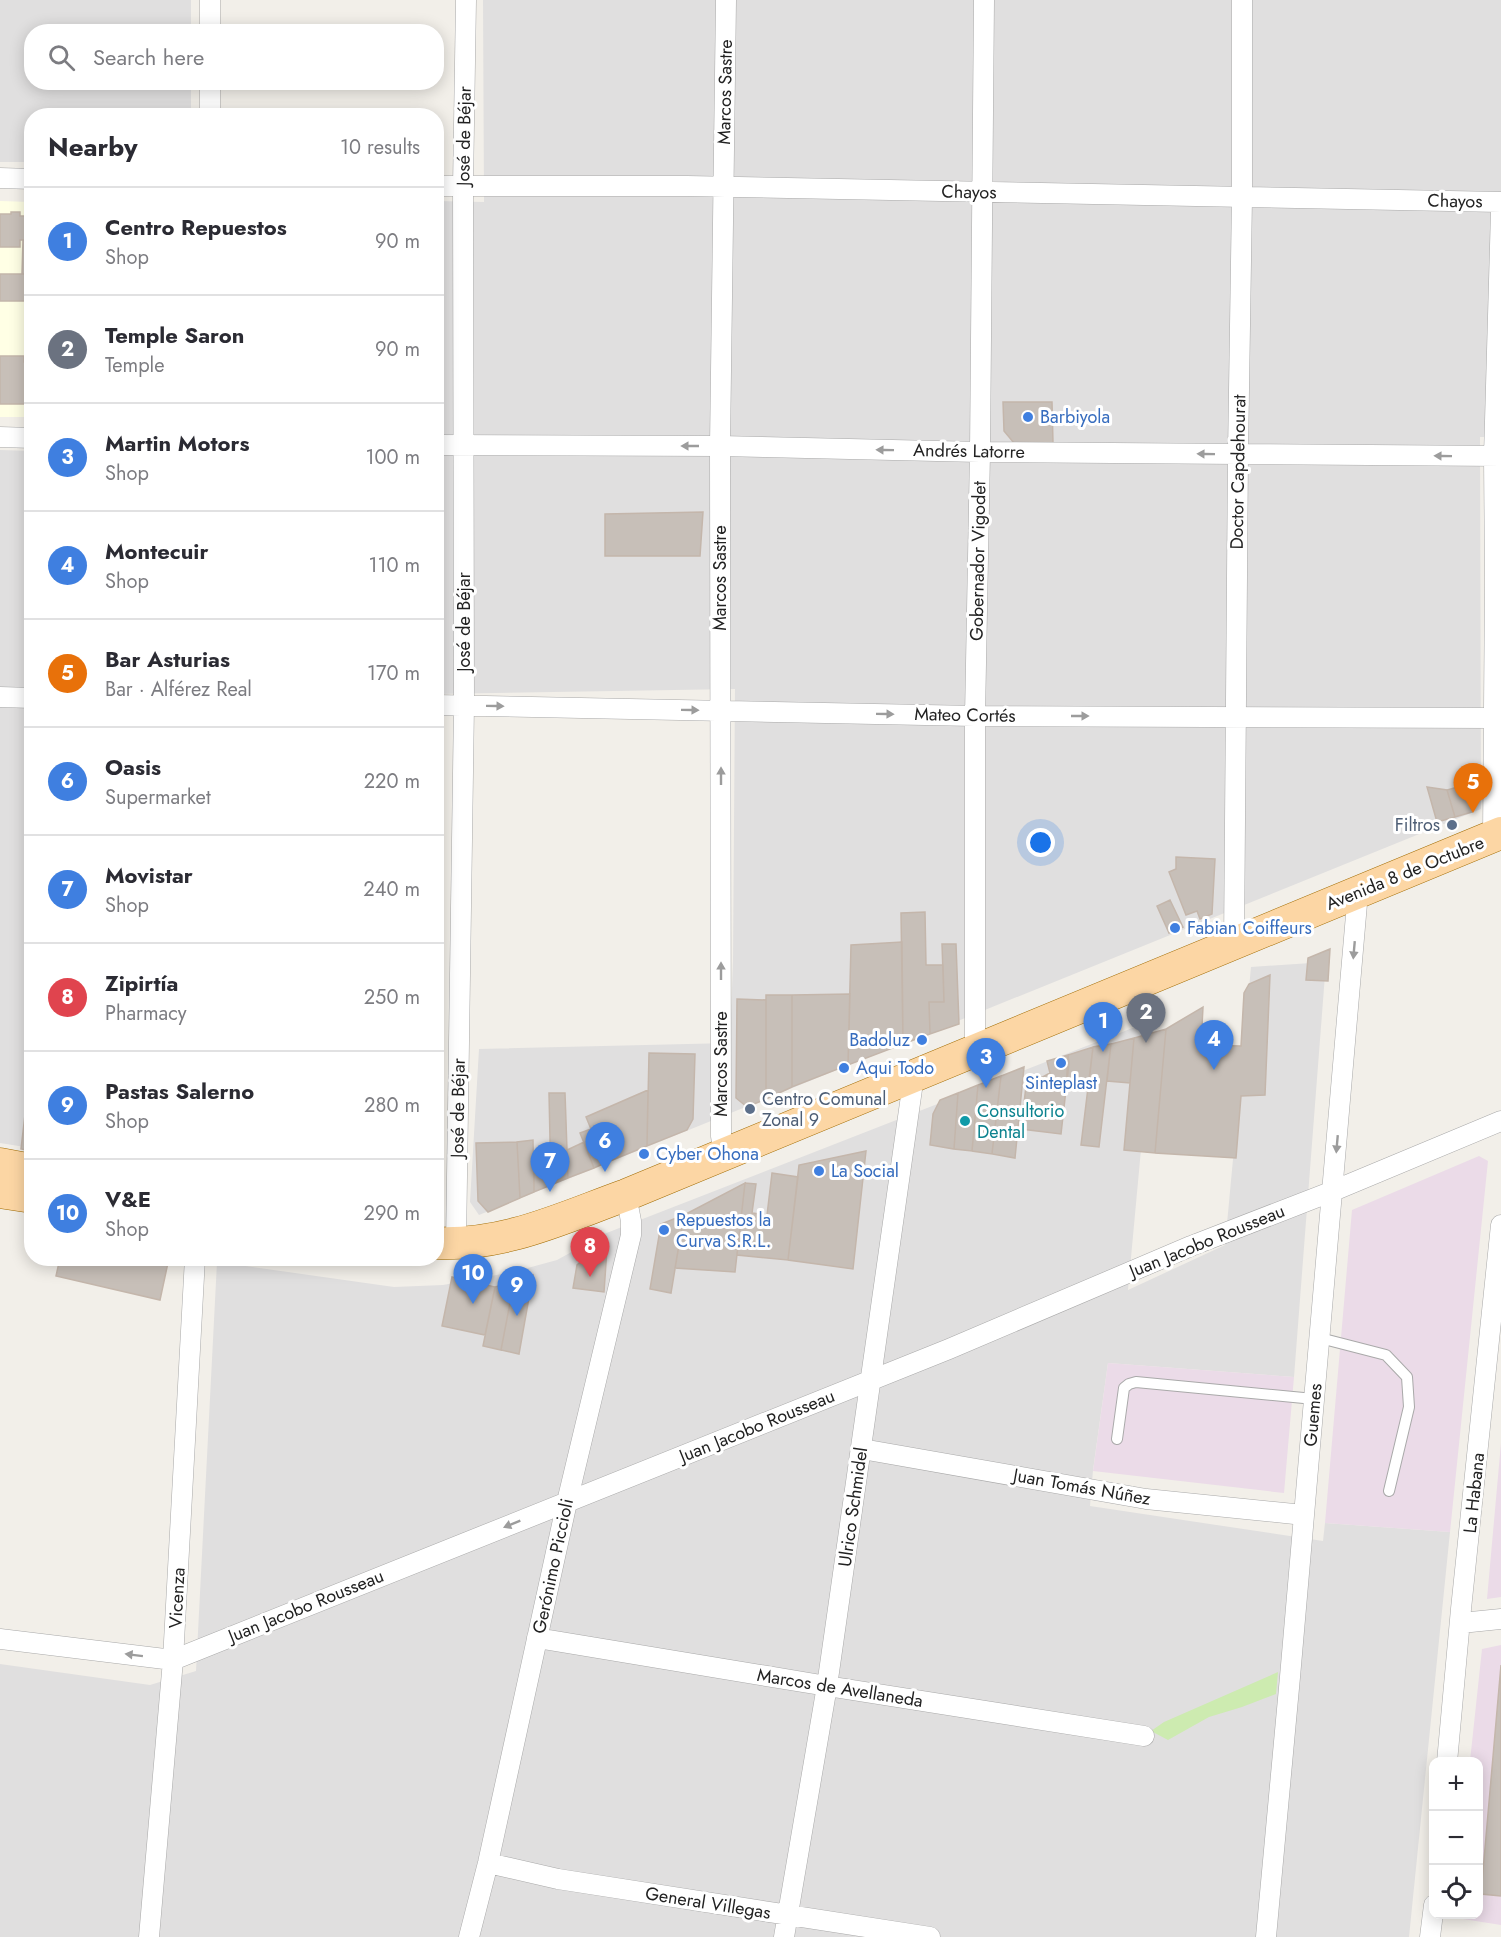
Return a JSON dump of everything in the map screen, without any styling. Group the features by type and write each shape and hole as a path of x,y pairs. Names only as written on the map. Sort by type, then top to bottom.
{"main road":[{"name":"Avenida 8 de Octubre","path":"446,1244 481,1242 510,1237 626,1195 1497,835"},
{"path":"0,1164 24,1168"},
{"path":"0,1192 24,1196"}],"street":[{"path":"210,0 210,24"},
{"name":"José de Béjar","path":"446,1244 464,705 463,186 466,0"},
{"name":"Marcos Sastre","path":"724,1155 721,1136 720,446 726,0"},
{"name":"Gobernador Vigodet","path":"975,1049 975,716 984,0"},
{"name":"Doctor Capdehourat","path":"1234,944 1242,0"},
{"path":"210,90 210,108"},
{"path":"0,178 24,179"},
{"name":"Chayos","path":"444,186 724,188 1501,202"},
{"path":"1497,835 1494,718 1501,211"},
{"path":"0,437 24,438"},
{"name":"Andrés Latorre","path":"444,445 720,446 980,452 1498,456"},
{"path":"0,697 24,698"},
{"name":"Mateo Cortés","path":"444,705 975,716 1494,718"},
{"name":"Guemes","path":"1266,1937 1358,892"},
{"name":"Ulrico Schmidel","path":"784,1937 827,1686 914,1075"},
{"name":"Juan Jacobo Rousseau","path":"0,1639 173,1660 949,1349 1191,1246 1333,1191 1501,1121"},
{"name":"Gerónimo Piccioli","path":"469,1937 488,1863 567,1502 631,1235 626,1195"},
{"name":"La Habana","path":"1447,1757 1461,1623 1493,1379 1501,1225"},
{"name":"Vicenza","path":"149,1937 173,1660 195,1266"},
{"name":"Juan Tomás Núñez","path":"862,1449 1146,1499 1304,1515"},
{"path":"1461,1623 1501,1619"},
{"name":"Marcos de Avellaneda","path":"537,1638 1144,1736"},
{"name":"General Villegas","path":"488,1863 558,1880 930,1937"},
{"path":"1430,1937 1432,1919"}],"lane":[{"path":"1320,1338 1386,1355 1407,1377 1409,1407 1389,1491"},
{"path":"1117,1439 1124,1388 1136,1382 1314,1399"}],"shaded area":[{"path":"0,0 191,0 191,24 24,24 24,90 191,90 191,108 24,108 24,162 0,162"},
{"path":"483,0 1501,0 1501,437 1480,437 1481,809 479,1215 470,1202 479,1049 730,1043 733,961 735,689 444,694 444,201 484,202"},
{"path":"0,201 24,202 24,417 0,417"},
{"path":"0,450 24,451 24,1147 0,1143"},
{"path":"1326,962 1294,1377 1108,1363 1090,1506 1323,1541 1325,1523 1450,1532 1409,1937 0,1937 0,1664 150,1685 196,1671 217,1266 245,1266 394,1287 443,1285 513,1272 557,1260 604,1234 1153,1020 1128,1290 1225,1245 1251,967"},
{"path":"1479,1156 1488,1161 1450,1532 1325,1523 1352,1210"},
{"path":"1108,1363 1294,1377 1284,1493 1093,1471"},
{"path":"1501,1443 1501,1597 1487,1599"},
{"path":"1501,1645 1501,1925 1463,1919 1483,1919 1483,1757 1470,1757 1482,1649"}],"green space":[{"path":"1278,1672 1276,1694 1209,1717 1168,1740 1151,1731 1164,1722"}],"building":[{"path":"11,212 20,212 20,216 24,216 24,240 20,240 20,247 0,247 0,214 11,214"},
{"path":"23,240 24,240 24,274 22,274"},
{"path":"0,274 24,274 24,301 0,301"},
{"path":"0,356 24,356 24,404 0,404"},
{"name":"Barbiyola","path":"1003,402 1052,402 1053,443 1014,443 1004,431"},
{"path":"703,512 700,556 605,556 605,514"},
{"path":"1465,785 1472,812 1455,817 1447,790"},
{"path":"1427,787 1447,790 1455,817 1437,822"},
{"path":"1176,857 1215,859 1212,914 1200,919 1197,911 1186,915 1169,872 1176,869"},
{"path":"1170,900 1183,927 1169,933 1157,906"},
{"path":"925,912 926,965 943,965 944,1002 929,1002 930,1034 903,1044 901,913"},
{"path":"902,942 903,1044 848,1065 851,945"},
{"path":"942,944 956,944 959,1024 930,1034 929,1002 944,1002"},
{"path":"1330,949 1328,981 1306,980 1308,958"},
{"path":"1270,975 1265,1095 1241,1096 1236,1158 1155,1153 1166,1029 1203,1007 1201,1045 1241,1046 1244,993 1249,984"},
{"path":"850,994 848,1065 792,1087 792,995"},
{"path":"766,995 792,995 792,1087 766,1099"},
{"path":"737,999 766,1000 766,1099 747,1107 736,1098"},
{"path":"1166,1029 1155,1153 1124,1150 1134,1038"},
{"path":"1134,1038 1130,1083 1107,1081 1111,1044"},
{"path":"1111,1044 1099,1147 1081,1145 1093,1047"},
{"path":"1093,1047 1088,1091 1066,1090 1068,1055"},
{"path":"649,1053 695,1054 693,1119 687,1130 647,1146"},
{"path":"1068,1055 1061,1134 1021,1129 1026,1086 1050,1073 1047,1061"},
{"path":"1024,1067 1015,1158 992,1154 1001,1076"},
{"path":"1001,1076 992,1154 972,1151 978,1085"},
{"name":"Consultorio Dental","path":"978,1085 972,1151 954,1149 958,1093"},
{"path":"648,1090 647,1146 605,1163 586,1117"},
{"path":"549,1093 565,1093 568,1178 551,1185"},
{"path":"958,1093 954,1149 930,1145 933,1114 940,1100"},
{"path":"24,1124 24,1150 21,1149"},
{"path":"591,1129 605,1163 594,1168 580,1133"},
{"path":"533,1140 534,1192 520,1198 517,1142"},
{"path":"517,1142 520,1198 488,1212 478,1201 476,1143"},
{"path":"584,1142 594,1168 568,1178 567,1150"},
{"path":"866,1151 853,1269 788,1260 799,1165"},
{"path":"534,1162 551,1162 551,1185 534,1192"},
{"path":"772,1173 798,1177 788,1260 737,1255 745,1183 756,1184 752,1213 767,1215"},
{"path":"745,1183 735,1272 675,1268 684,1215"},
{"path":"684,1215 671,1293 650,1289 661,1224"},
{"path":"607,1249 604,1292 573,1288 577,1265 588,1256"},
{"path":"58,1266 167,1266 160,1300 56,1276"},
{"path":"533,1275 519,1354 501,1350 514,1282"},
{"path":"452,1277 495,1287 485,1335 442,1326"},
{"path":"514,1282 501,1350 483,1346 495,1287"},
{"path":"1501,1665 1501,1896 1483,1894 1483,1871"}],"place":[{"name":"Barbiyola","path":"1028,417"},
{"name":"Bar Asturias","path":"1473,813"},
{"name":"Filtros","path":"1452,825"},
{"name":"Fabian Coiffeurs","path":"1175,928"},
{"name":"Badoluz","path":"922,1040"},
{"name":"Temple Saron","path":"1146,1043"},
{"name":"Centro Repuestos","path":"1103,1052"},
{"name":"Sinteplast","path":"1061,1063"},
{"name":"Aqui Todo","path":"844,1068"},
{"name":"Montecuir","path":"1214,1070"},
{"name":"Martin Motors","path":"986,1088"},
{"name":"Centro Comunal Zonal 9","path":"750,1109"},
{"name":"Consultorio Dental","path":"965,1121"},
{"name":"Cyber Ohona","path":"644,1154"},
{"name":"La Social","path":"819,1171"},
{"name":"Oasis","path":"605,1172"},
{"name":"Movistar","path":"550,1192"},
{"name":"Repuestos la Curva S.R.L.","path":"664,1230"},
{"name":"Zipirtía","path":"590,1277"},
{"name":"V&E","path":"473,1304"},
{"name":"Pastas Salerno","path":"517,1316"}]}
